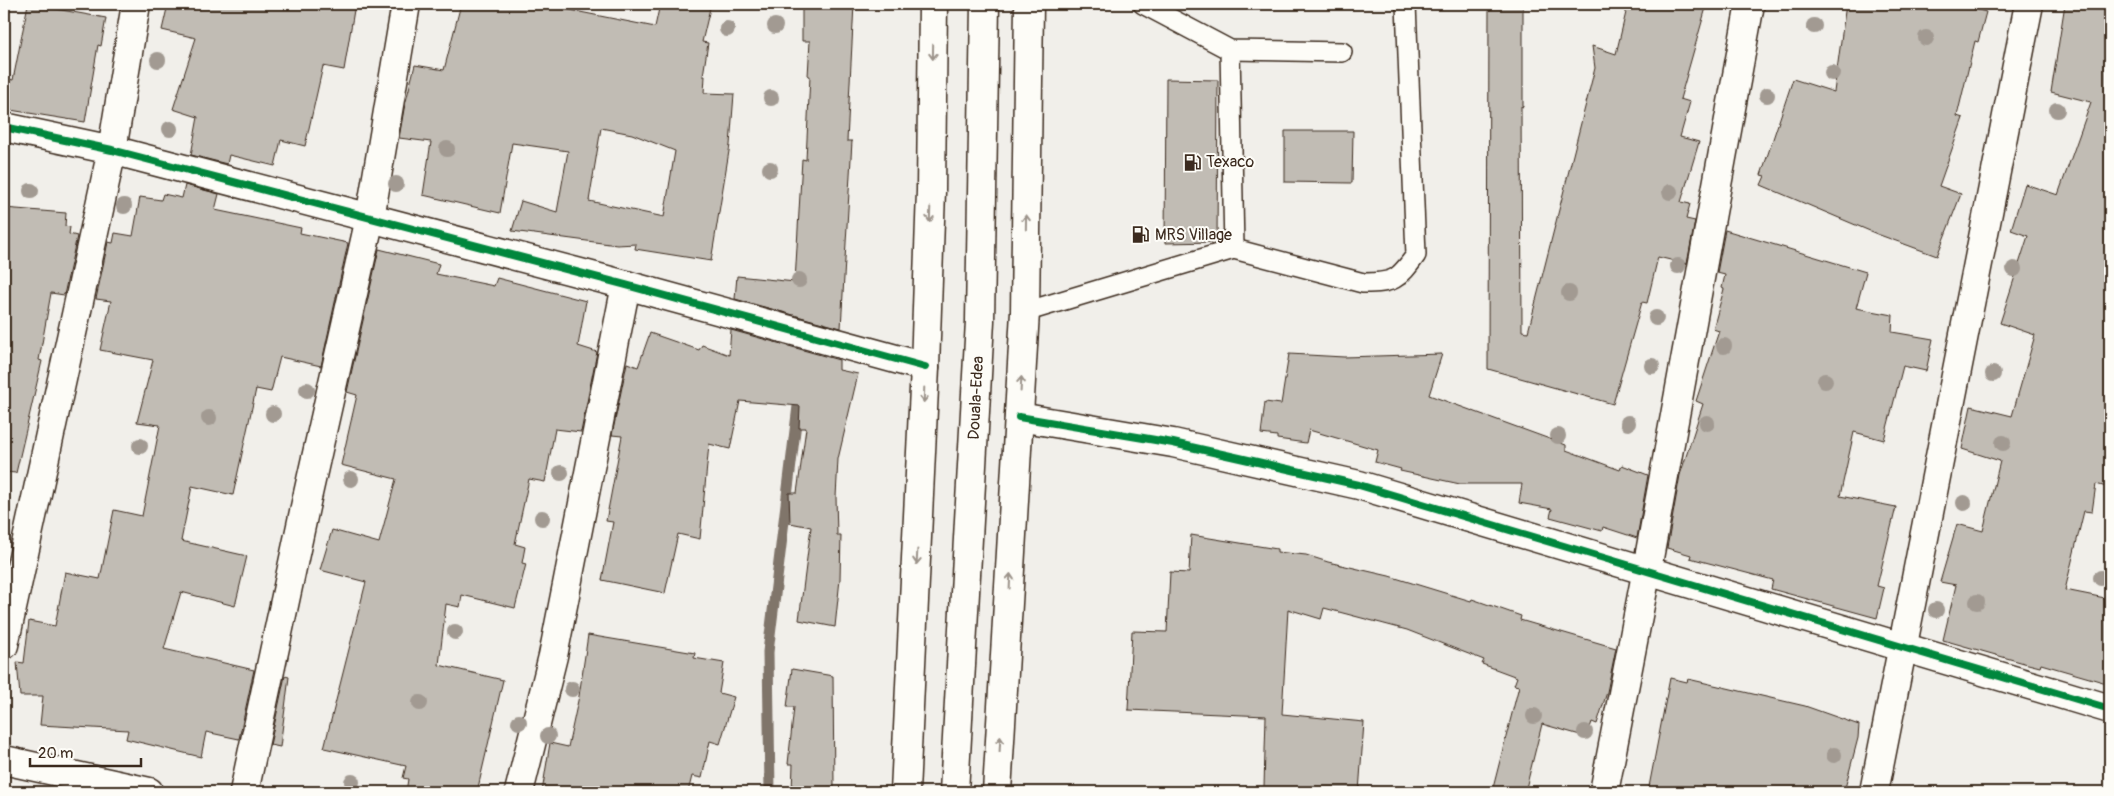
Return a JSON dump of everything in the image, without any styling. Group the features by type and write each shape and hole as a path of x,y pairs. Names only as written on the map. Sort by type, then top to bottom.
{"main road":[{"path":"4,645 112,150 136,4"},
{"path":"244,792 305,507 370,218 406,4"},
{"path":"904,784 925,366 931,190 933,4"},
{"name":"Douala-Edea","path":"954,792 980,321 985,4"},
{"path":"997,792 1025,312 1029,4"},
{"path":"1604,792 1647,569 1750,4"},
{"path":"1874,792 2029,4"},
{"path":"4,127 112,150 626,285 925,366"},
{"path":"519,792 553,656 626,285"},
{"path":"1020,417 1174,443 1359,485 1647,569 2110,709"},
{"path":"4,760 149,792"}],"lane":[{"path":"1143,4 1230,50 1342,52"},
{"path":"1025,312 1234,249 1363,283 1382,283 1401,276 1416,255 1406,4"},
{"path":"1230,50 1234,249"}],"building":[{"path":"28,4 106,18 101,46 98,45 85,122 4,109 4,78 13,80"},
{"path":"168,4 355,4 344,70 323,66 305,146 281,140 275,166 229,155 227,164 191,155 198,117 173,109 196,38 162,30"},
{"path":"461,4 540,4 655,27 660,4 711,4 702,42 708,43 703,76 705,76 704,93 734,94 730,145 711,261 635,249 636,244 617,245 512,231 521,201 557,212 568,151 512,143 500,213 423,195 431,142 399,138 415,65 444,70","holes":["601,128 632,134 675,151 664,217 589,201"]},
{"path":"802,4 854,4 847,141 852,141 841,328 735,299 737,276 795,282 802,159 806,160 810,76 808,76 810,41 802,41"},
{"path":"1489,4 1523,4 1523,107 1521,106 1522,331 1528,332 1595,68 1592,46 1616,54 1628,4 1707,4 1680,99 1690,102 1680,137 1699,142 1681,202 1690,204 1686,219 1695,221 1687,264 1658,257 1647,303 1642,302 1613,404 1488,369"},
{"path":"1846,4 1956,4 1986,12 1978,42 1975,41 1957,116 1963,118 1939,186 1961,194 1937,256 1877,234 1761,185 1765,176 1761,175 1793,79 1834,92"},
{"path":"2065,4 2110,4 2110,488 2096,484 2092,512 2084,511 2065,590 2110,599 2110,684 2041,664 2040,667 1943,640 1956,585 1940,582 1957,524 1983,531 2000,461 1962,449 1971,406 2012,416 2035,335 2000,323 2028,236 2011,230 2025,184 2058,195 2091,102 2051,92"},
{"name":"Texaco","path":"1166,79 1218,80 1217,242 1165,243"},
{"path":"1285,131 1353,131 1352,183 1285,182"},
{"path":"185,185 219,194 215,210 301,228 300,233 348,243 321,366 280,357 271,392 256,389 233,495 192,486 181,541 247,556 235,606 181,592 164,649 254,670 239,739 206,732 201,757 126,739 128,730 40,725 43,696 20,696 17,662 24,663 29,621 55,626 65,572 100,579 114,510 142,516 160,425 137,422 153,360 100,350 111,301 96,299 108,242 113,243 115,233 133,236 140,197 161,200 163,194 182,198"},
{"path":"4,208 66,213 65,226 70,227 69,234 77,236 64,295 51,293 39,360 42,361 16,473 4,472"},
{"path":"1725,230 1866,272 1856,308 1893,315 1892,332 1933,339 1926,371 1903,366 1884,440 1854,432 1840,496 1896,507 1877,586 1884,588 1877,618 1771,589 1773,580 1690,558 1691,555 1667,548 1680,475 1703,404 1696,401 1719,331 1713,329 1724,289 1722,288 1725,275 1717,273"},
{"path":"379,249 439,264 436,274 494,286 497,278 586,301 578,346 597,352 581,432 555,429 545,482 529,479 515,544 525,547 522,563 526,564 515,608 462,595 460,607 446,604 439,665 503,680 477,792 406,792 408,779 403,778 406,766 324,748 366,582 320,570 332,530 379,543 396,479 341,465 357,395 347,392"},
{"path":"731,330 839,360 839,370 858,374 838,459 837,535 841,535 840,579 835,627 799,620 811,527 790,523 789,493 797,493 806,428 799,428 800,406 740,401 730,449 709,444 700,539 678,534 665,593 602,580 613,522 606,521 622,436 612,435 627,363 638,367 650,333 699,350 702,345 729,355"},
{"path":"1289,354 1344,357 1442,354 1429,395 1566,445 1566,450 1620,470 1622,465 1648,475 1637,538 1603,527 1602,531 1550,517 1552,509 1519,503 1522,484 1460,484 1400,471 1401,469 1375,462 1378,450 1309,430 1306,443 1277,439 1277,436 1261,434 1265,402 1281,404"},
{"path":"1191,535 1277,549 1277,552 1306,555 1389,576 1471,601 1472,599 1521,616 1520,620 1616,648 1607,692 1597,724 1592,722 1587,737 1542,724 1525,792 1492,792 1519,686 1514,685 1517,677 1482,664 1484,660 1407,630 1324,608 1321,619 1288,609 1282,714 1364,722 1359,792 1298,792 1299,789 1264,787 1266,716 1128,710 1132,631 1167,632 1170,572 1189,573"},
{"path":"588,635 695,653 694,658 724,663 719,693 734,697 720,744 710,741 702,778 692,776 688,792 542,792 550,743 568,747 579,696"},
{"path":"792,669 833,676 834,787 828,787 827,792 792,792 793,764 788,764 794,707 787,707"},
{"path":"285,676 289,677 280,747 270,745"},
{"path":"1670,678 1687,682 1688,679 1805,706 1859,725 1858,738 1844,792 1648,792"}],"waterway":[{"path":"770,792 768,652 798,406"}],"cycle path":[{"path":"4,127 112,150 626,285 925,367"},
{"path":"1019,417 1173,443 1359,485 2110,709"}],"place":[{"name":"Texaco","path":"1192,162"},
{"name":"MRS Village","path":"1141,235"}]}
